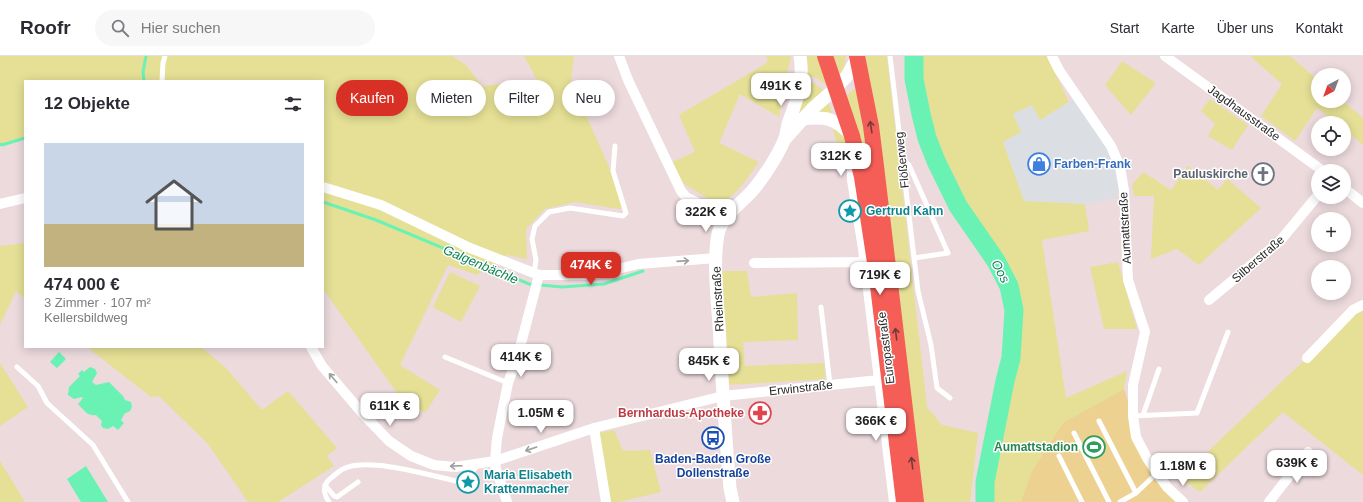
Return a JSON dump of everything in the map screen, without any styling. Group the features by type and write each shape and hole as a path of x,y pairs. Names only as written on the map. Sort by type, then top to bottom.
{"main road":[{"name":"Europastraße","path":"825,56 852,136 868,214 904,502"},
{"name":"Europastraße","path":"857,57 869,118 876,166 916,502"}],"street":[{"path":"619,56 628,80 681,191 686,197 726,217"},
{"path":"784,139 788,122 800,89 802,73 800,56"},
{"name":"Aumattstraße","path":"1052,56 1059,70 1111,146 1120,167 1124,190 1128,280 1145,332 1133,385 1138,415 1136,437 1147,458 1167,487 1183,502"},
{"name":"Jagdhausstraße","path":"1165,56 1313,164"},
{"path":"784,139 802,119 847,76 857,57"},
{"path":"802,119 818,117 827,118 843,126 852,136"},
{"name":"Rheinstraße","path":"733,502 730,488 723,396 716,258 718,234 726,217 760,181 772,163 784,139"},
{"path":"857,157 852,169 852,174 865,262 894,502"},
{"path":"324,187 380,205 536,280 590,275 638,264 716,258"},
{"path":"1351,194 1363,203"},
{"path":"0,204 24,198"},
{"name":"Silberstraße","path":"1209,300 1280,242 1311,204"},
{"path":"754,263 865,262"},
{"path":"507,502 496,469 495,461 501,413 508,383 518,355 536,280"},
{"path":"1307,358 1353,310 1363,305"},
{"name":"Erwinstraße","path":"312,348 322,366 363,414 389,441 411,456 434,465 455,467 495,461 594,428 723,396 879,380"},
{"path":"594,428 606,502"},
{"path":"1269,502 1308,452"}],"lane":[{"path":"162,80 163,62 165,56"},
{"name":"Flößerweg","path":"890,56 918,291 931,345 938,388 950,398"},
{"path":"536,280 536,260 532,239 535,226 549,212 570,208 623,216 626,213 613,171 615,146"},
{"path":"902,158 909,165 948,253 914,258"},
{"path":"821,307 830,385"},
{"path":"1138,415 1198,414 1228,332"},
{"path":"445,358 508,383"},
{"path":"17,367 38,386 47,403 93,445 128,502"},
{"name":"Aumattstraße","path":"1138,415 1159,369"},
{"path":"1099,422 1136,493"},
{"path":"1074,433 1109,502"},
{"path":"1059,456 1082,502"},
{"path":"329,502 325,496 325,485 328,480 344,468 372,465 386,466 465,483 478,464"},
{"path":"1120,502 1136,493 1157,473"},
{"path":"325,485 334,496 337,497 358,482"}],"shaded area":[{"path":"0,56 452,56 466,65 477,80 416,80 416,116 486,116 486,86 494,85 494,116 554,116 554,80 537,80 524,56 574,56 571,80 562,80 562,116 587,116 626,206 619,209 576,202 545,209 526,229 527,259 507,255 477,275 448,265 400,365 440,390 425,413 399,396 324,290 324,80 24,80 24,137 0,144"},
{"path":"766,56 791,56 779,117 740,94 719,143 759,162 730,198 718,205 683,183 672,162 695,152 679,115 768,62"},
{"path":"804,56 818,56 829,87 817,78 805,75"},
{"path":"831,56 846,56 845,64 839,75"},
{"path":"865,56 887,56 927,407 942,425 978,433 970,502 922,502"},
{"path":"920,56 1047,56 1069,102 1040,120 1032,105 1013,114 1021,132 1003,142 1024,201 1085,204 1089,231 1042,240 1066,398 1127,371 1124,389 1063,423 1032,471 1021,502 990,502 991,481 1012,376 1018,327 1013,280 990,237 962,196 932,137 920,89"},
{"path":"1290,56 1311,74 1311,108 1317,108 1295,141 1261,116 1282,84 1251,57"},
{"path":"1122,61 1156,83 1131,115 1105,85"},
{"path":"805,81 814,83 824,91 800,111"},
{"path":"858,86 881,251 845,97"},
{"path":"1077,97 1120,167 1117,198 1085,204 1024,201 1003,141 1021,132 1013,114 1032,105 1040,120"},
{"path":"1210,99 1248,125 1232,150 1208,136 1215,124 1201,111"},
{"path":"828,101 833,116 819,113 818,110"},
{"path":"1317,108 1351,108 1363,118 1363,145 1351,135 1351,116 1327,116"},
{"path":"835,125 841,129 849,147 845,161 843,161 833,131"},
{"path":"1188,166 1218,190 1227,179 1261,208 1199,265 1177,249 1151,259 1154,196 1134,196 1132,185 1143,172 1171,190"},
{"path":"24,243 24,298 16,291 0,325 0,246"},
{"path":"1118,262 1137,329 1104,329 1090,267"},
{"path":"722,271 747,271 751,297 797,293 798,340 743,342 745,366 824,363 825,379 729,385"},
{"path":"450,272 480,286 461,322 433,307"},
{"path":"1363,309 1363,475 1283,412 1200,492 1180,478 1353,314"},
{"path":"88,348 202,348 226,368 262,410 288,391 337,448 327,456 334,466 278,502 248,502 208,444 159,396 151,397"},
{"path":"59,352 66,359 57,368 50,362"},
{"path":"0,363 28,407 0,426"},
{"path":"90,367 95,369 97,373 92,382 96,385 109,382 125,400 131,402 131,409 129,412 125,413 121,420 124,423 118,430 113,426 108,429 103,428 101,425 102,421 96,415 88,414 78,404 83,398 82,397 74,399 68,395 69,387 80,376 78,374 82,370 84,372"},
{"name":"Aumattstadion","path":"1124,389 1133,416 1136,437 1183,502 1021,502 1032,471 1063,423"},
{"path":"614,430 623,451 650,450 661,492 619,502 611,502 599,433"},
{"path":"0,461 25,502 0,502"},
{"path":"86,466 108,502 81,502 67,479"}],"waterway":[{"path":"144,80 143,72 146,56"},
{"name":"Oos","path":"914,56 914,79 921,114 927,138 936,161 958,206 996,261 1009,286 1014,310 1011,358 985,482 985,502"},
{"name":"Galgenbächle","path":"0,144 2,145 24,138"},
{"name":"Galgenbächle","path":"324,202 376,220 529,284 562,287 604,284 643,271"}],"place":[{"name":"Farben-Frank","path":"1039,164"},
{"name":"Pauluskirche","path":"1263,174"},
{"name":"Gertrud Kahn","path":"850,211"},
{"name":"Bernhardus-Apotheke","path":"760,413"},
{"name":"Baden-Baden Große Dollenstraße","path":"713,438"},
{"name":"Aumattstadion","path":"1094,447"},
{"name":"Maria Elisabeth Krattenmacher","path":"468,482"}]}
